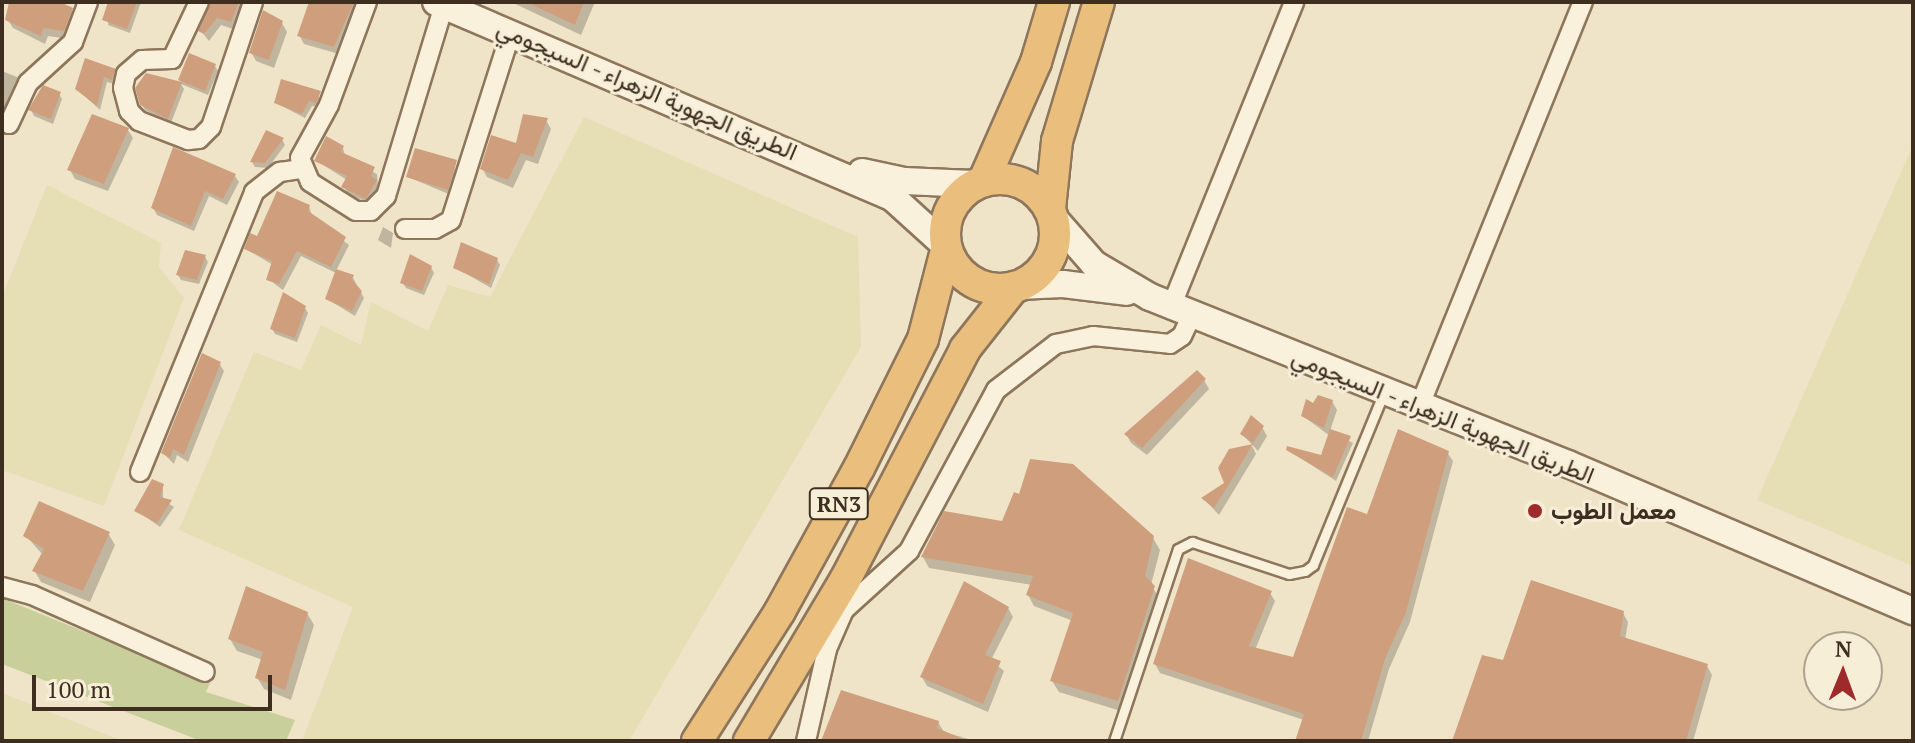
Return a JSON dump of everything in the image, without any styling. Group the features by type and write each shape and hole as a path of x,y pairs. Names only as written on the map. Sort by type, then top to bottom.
{"highway":[{"name":"RN3","path":"697,741 780,611 859,468 923,339 946,248 949,210 979,182 1036,62 1054,2"},
{"name":"RN3","path":"749,741 851,570 965,349 1016,286 1046,265 1056,233 1051,212 1057,141 1099,2"},
{"path":"979,182 1022,182 1051,212"},
{"path":"946,248 954,265 980,286 1016,286"}],"main road":[{"name":"الطريق الجهوية الزهراء - السيجومي","path":"440,4 812,159 907,206 946,248"},
{"name":"الطريق الجهوية الزهراء - السيجومي","path":"812,159 904,181 979,182"},
{"name":"الطريق الجهوية الزهراء - السيجومي","path":"1051,212 1094,264 1171,306 1420,405 1913,611"},
{"name":"الطريق الجهوية الزهراء - السيجومي","path":"1016,286 1063,284 1171,306"}],"street":[{"path":"9,124 28,83 73,42 88,2"},
{"path":"199,2 172,59 142,60 126,74 123,88 129,111 139,121 188,140 199,139 211,127 253,2"},
{"path":"367,2 329,105 306,143 302,169 310,182 342,206 371,211 380,204 440,4"},
{"path":"806,741 827,649 844,610 909,551 996,390 1056,344 1093,336 1170,344 1182,336 1171,306 1294,2"},
{"path":"1420,405 1583,2"},
{"path":"405,229 435,229 451,220 511,32"},
{"path":"140,472 254,192 280,172 302,169"},
{"path":"2,587 32,595 205,672"}],"lane":[{"path":"1114,741 1178,549 1192,542 1289,574 1305,571 1313,565 1385,391"}],"shaded area":[{"path":"584,117 858,237 861,347 629,741 302,741 353,607 179,530 254,352 301,370 321,325 361,345 371,302 428,331 448,285 490,297"},
{"path":"1913,145 1913,566 1757,500"},
{"path":"47,185 161,243 159,267 184,298 104,506 2,470 2,297"},
{"path":"2,693 123,741 2,741"}],"green space":[{"path":"2,598 210,683 206,692 295,720 286,741 201,741 2,664"}],"building":[{"path":"9,2 60,2 73,8 64,31 43,28 41,36 5,20"},
{"path":"108,2 137,2 127,29 102,20"},
{"path":"211,2 239,2 231,22 217,18 204,34 198,31"},
{"path":"309,2 354,2 334,47 297,36"},
{"path":"526,2 584,2 575,25"},
{"path":"263,10 283,21 269,60 249,53"},
{"path":"189,53 216,64 205,91 178,80"},
{"path":"85,58 116,69 112,80 104,77 97,106 75,89"},
{"path":"146,73 182,82 168,119 140,105 135,88"},
{"path":"281,79 321,91 316,103 309,101 302,114 274,103"},
{"path":"43,85 61,92 51,119 28,110"},
{"path":"92,114 129,128 104,184 67,170"},
{"path":"523,114 548,118 533,157 521,153 508,180 480,169 491,135 516,143"},
{"path":"266,130 284,138 265,163 250,162"},
{"path":"326,136 344,146 341,152 375,167 371,176 377,180 366,199 341,187 347,176 314,161"},
{"path":"173,147 236,174 223,199 205,191 191,226 151,208"},
{"path":"415,148 457,160 448,190 406,177"},
{"path":"277,191 310,205 308,211 346,237 331,267 297,251 279,284 266,280 272,261 244,249 250,233 257,236"},
{"path":"461,242 498,258 489,284 453,268"},
{"path":"185,250 206,255 197,280 176,275"},
{"path":"410,254 432,266 422,291 400,283"},
{"path":"336,269 354,275 352,280 362,291 352,311 325,299"},
{"path":"283,292 306,306 295,338 270,329"},
{"path":"202,353 221,362 184,455 173,449 170,458 161,453"},
{"path":"1197,370 1206,379 1142,448 1124,434"},
{"path":"1318,395 1333,400 1324,428 1301,416 1306,399 1313,403"},
{"path":"1251,415 1264,426 1253,443 1240,434"},
{"path":"1330,429 1351,436 1333,477 1286,450 1287,446 1321,455"},
{"path":"1398,429 1449,451 1406,612 1385,659 1361,741 1295,741 1304,714 1153,664 1188,558 1272,591 1249,646 1293,657 1347,507 1367,514"},
{"path":"1253,444 1214,508 1201,498 1224,483 1218,468 1229,449"},
{"path":"1030,459 1073,464 1154,536 1145,576 1155,586 1118,701 1050,681 1073,613 1026,595 1033,576 921,557 944,511 1002,521 1014,492 1019,494"},
{"path":"152,479 164,484 160,497 172,500 157,523 134,511"},
{"path":"39,501 110,532 83,591 32,571 44,549 23,536"},
{"path":"1531,580 1624,611 1620,636 1708,664 1686,741 1452,741 1482,655 1503,660"},
{"path":"964,581 1009,607 985,655 1001,661 983,704 920,677"},
{"path":"246,586 308,612 285,690 255,678 263,652 228,639"},
{"path":"841,690 939,721 937,728 968,741 821,741"}],"place":[{"name":"معمل الطوب","path":"1535,511"}]}
